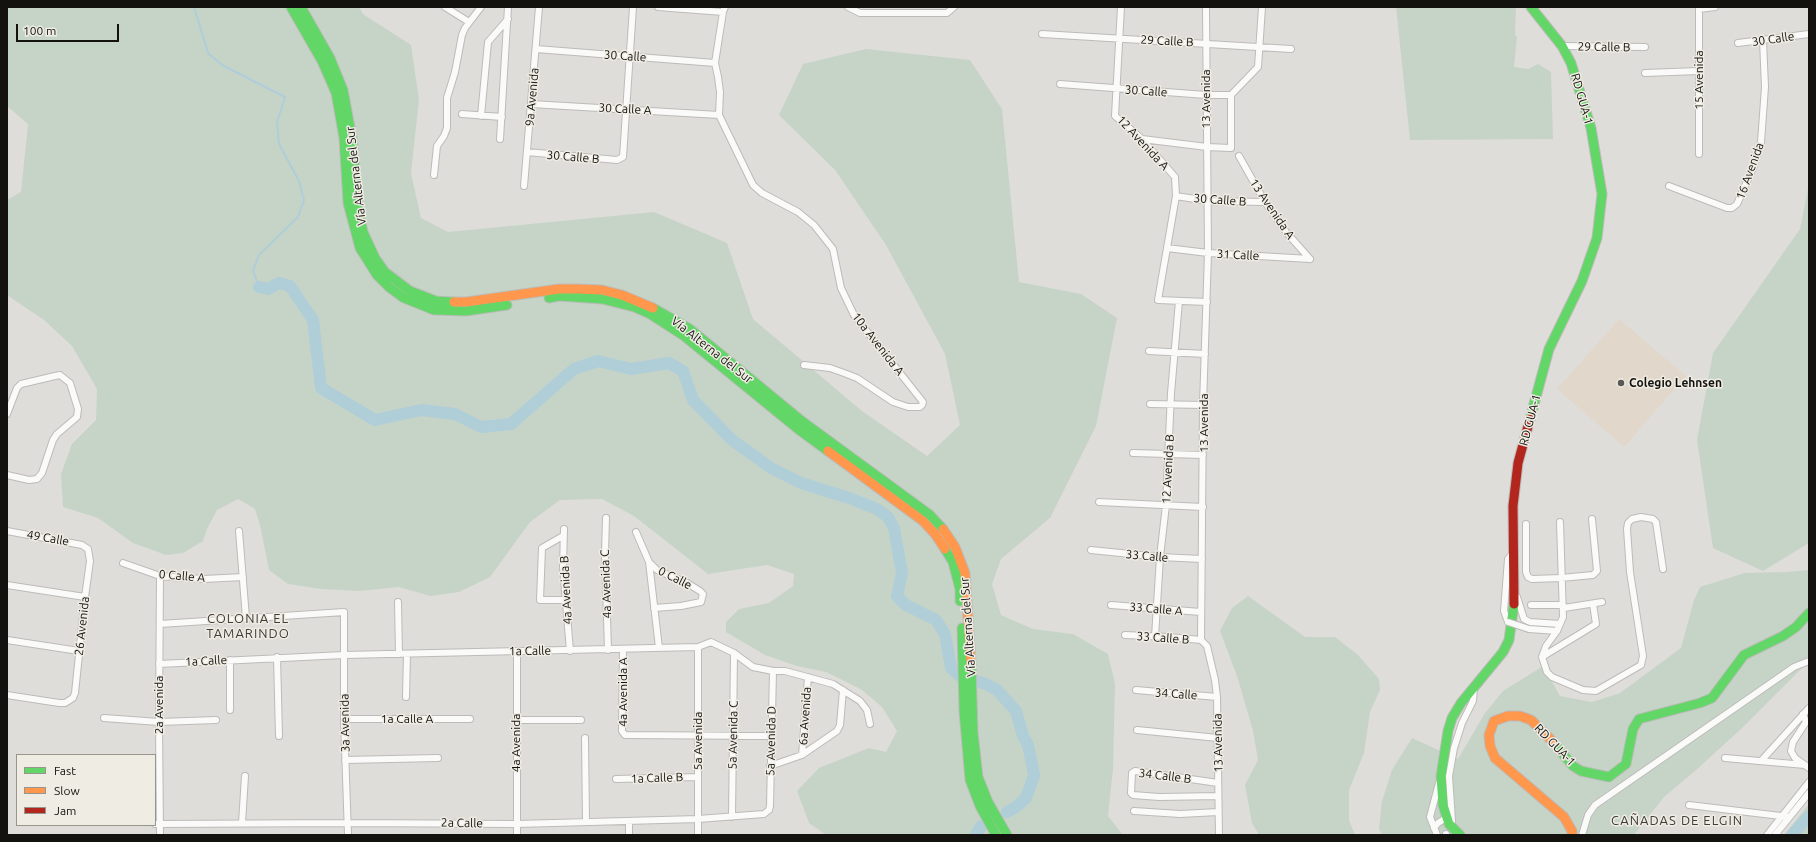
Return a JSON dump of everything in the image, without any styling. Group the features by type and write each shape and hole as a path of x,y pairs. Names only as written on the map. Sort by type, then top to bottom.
{"main road":[{"name":"Vía Alterna del Sur","path":"291,7 303,18"},
{"name":"Vía Alterna del Sur","path":"301,7 303,18 322,61 340,91 348,203 360,248 377,275 390,287 404,298 434,310 466,311 559,296 602,299 634,307 650,314 684,336 798,429 851,462 898,497 935,534 953,562 963,588 968,694 980,796 996,835"},
{"name":"RD GUA-1","path":"1460,835 1449,824 1449,820 1443,805 1441,776 1444,747 1452,718 1474,688 1504,652 1509,640 1514,603 1513,506 1518,463 1549,349 1582,281 1597,238 1600,218 1602,194 1600,176 1591,128 1571,63 1562,46 1531,7"},
{"name":"RD GUA-1","path":"1572,835 1572,831 1564,817 1495,758 1490,746 1489,735 1494,721 1508,716 1520,716 1530,720 1577,769 1594,775 1609,777 1626,764 1633,728 1639,719 1700,703 1712,698 1744,655 1783,636 1796,627 1809,613"},
{"name":"Vía Alterna del Sur","path":"980,796 1007,835"}],"street":[{"path":"445,7 470,22"},
{"path":"434,175 437,146 444,136 447,128 447,98 449,87 455,72 462,35 481,7"},
{"path":"500,139 508,7"},
{"name":"9a Avenida","path":"524,186 539,7"},
{"path":"626,109 633,7"},
{"path":"658,7 724,10"},
{"path":"848,7 860,13 947,13 954,7"},
{"name":"12 Avenida A","path":"1121,7 1115,116 1142,139 1175,177 1176,196 1158,300 1179,301"},
{"name":"13 Avenida","path":"1206,7 1208,253 1203,405 1204,455 1201,640 1207,646 1216,680 1218,738 1218,835"},
{"path":"1142,139 1207,147 1231,148 1231,95 1258,67 1262,7"},
{"path":"1699,8 1716,7"},
{"name":"15 Avenida","path":"1699,8 1699,154"},
{"name":"10a Avenida A","path":"724,10 715,63 720,92 719,115 753,185 762,193 798,212 808,220 833,249 842,288 854,315 923,402 920,407 908,407 893,402 850,376 830,368 804,365"},
{"path":"481,116 488,42 508,19"},
{"name":"29 Calle B","path":"1042,34 1292,49"},
{"name":"30 Calle","path":"1738,43 1809,34"},
{"name":"16 Avenida","path":"1669,186 1727,208 1732,208 1737,204 1753,168 1761,142 1765,87 1763,40"},
{"name":"29 Calle B","path":"1562,46 1645,47"},
{"name":"30 Calle","path":"536,49 715,63"},
{"path":"1645,73 1699,71"},
{"name":"30 Calle","path":"1060,84 1206,95 1231,95"},
{"name":"30 Calle A","path":"531,104 719,115"},
{"name":"30 Calle B","path":"527,152 620,160 623,157 626,109"},
{"path":"462,114 502,117"},
{"name":"13 Avenida A","path":"1239,156 1265,202 1286,232 1310,259"},
{"name":"30 Calle B","path":"1176,196 1208,201 1265,202"},
{"name":"31 Calle","path":"1167,248 1208,253 1310,259"},
{"path":"1179,301 1206,302"},
{"name":"12 Avenida B","path":"1155,636 1160,557 1166,505 1179,301"},
{"path":"1149,351 1205,354"},
{"path":"7,414 16,388 21,384 60,375 70,383 78,409 77,417 53,440 42,473 37,479 29,480 7,475"},
{"path":"1150,404 1203,405"},
{"path":"1133,453 1204,455"},
{"path":"1099,502 1203,507"},
{"path":"1560,522 1563,607 1560,624 1557,631 1546,646 1542,657 1547,672 1552,677 1590,692 1601,689 1638,668 1642,662 1643,656 1630,572 1627,529 1628,523 1632,519 1641,517 1653,519 1656,522 1663,569"},
{"name":"4a Avenida C","path":"606,518 605,552 608,650"},
{"path":"1526,524 1526,572 1528,577 1532,579 1561,578 1593,575 1597,571 1592,519"},
{"name":"49 Calle","path":"7,531 75,543 88,549"},
{"path":"160,624 246,618 239,531"},
{"name":"0 Calle","path":"636,532 649,562 657,570 700,590 703,594 701,602 681,606 654,608"},
{"name":"4a Avenida B","path":"565,600 540,600 542,548 564,533 565,600 570,650"},
{"name":"26 Avenida","path":"7,695 59,703 69,701 76,693 90,561 88,549"},
{"name":"33 Calle","path":"1091,550 1160,557 1202,559"},
{"path":"1513,553 1508,559 1507,567 1504,611 1508,622 1528,629 1557,631"},
{"path":"649,562 659,648"},
{"name":"0 Calle A","path":"123,563 160,576 204,579 243,577"},
{"name":"2a Avenida","path":"160,576 158,792 158,824 160,835"},
{"path":"7,585 85,598"},
{"path":"1514,586 1524,619 1534,622 1560,624"},
{"path":"398,602 399,654"},
{"path":"1531,605 1563,607 1602,602"},
{"path":"1542,657 1596,624 1593,604"},
{"name":"33 Calle A","path":"1111,605 1201,612"},
{"name":"3a Avenida","path":"246,618 344,612 344,719 348,835"},
{"name":"33 Calle B","path":"1125,635 1201,640"},
{"path":"7,640 80,652"},
{"name":"1a Calle","path":"159,664 344,655 698,647 711,642 734,653 753,667 773,671 785,671 833,684 860,701 867,710 870,724"},
{"name":"5a Avenida","path":"698,647 698,835"},
{"name":"4a Avenida A","path":"623,649 622,731 625,735 698,736"},
{"name":"4a Avenida","path":"517,652 517,835"},
{"name":"5a Avenida C","path":"732,817 734,653"},
{"path":"406,697 407,654"},
{"path":"276,658 279,736"},
{"path":"230,660 230,710"},
{"path":"1582,835 1588,815 1595,805 1794,666 1809,661"},
{"name":"5a Avenida D","path":"768,810 773,671"},
{"name":"6a Avenida","path":"802,755 808,677"},
{"path":"1434,828 1438,823 1449,820 1449,776 1454,748 1462,723 1473,701 1474,688"},
{"path":"770,766 802,755 837,731 840,725 843,690"},
{"name":"34 Calle","path":"1136,690 1217,697"},
{"path":"1761,761 1809,708"},
{"path":"1803,714 1806,722 1790,748 1792,755 1807,766"},
{"path":"104,718 159,722 216,720"},
{"name":"1a Calle A","path":"344,719 470,719"},
{"path":"516,720 581,720"},
{"path":"1137,730 1218,738"},
{"path":"698,736 771,736"},
{"path":"585,738 586,822"},
{"path":"345,760 438,758"},
{"path":"1725,758 1807,766"},
{"name":"34 Calle B","path":"1218,783 1135,770 1132,773 1131,793 1133,795 1159,797 1218,796"},
{"path":"242,822 245,776"},
{"name":"1a Calle B","path":"616,779 698,776"},
{"path":"1437,835 1430,817 1441,776"},
{"path":"1767,835 1809,782"},
{"path":"1775,835 1809,792"},
{"path":"1689,805 1789,817"},
{"name":"2a Calle","path":"158,824 242,822 517,824 698,819 764,814 768,810"},
{"path":"1134,811 1180,814 1218,812"},
{"path":"629,820 629,835"}],"shaded area":[{"name":"Colegio Lehnsen","path":"1619,319 1686,376 1624,447 1557,389"}],"green space":[{"path":"7,7 359,7 363,14 411,45 419,100 411,173 421,218 448,232 654,212 727,243 753,319 862,411 927,456 960,425 945,354 886,245 835,170 779,115 803,64 866,49 970,60 1002,109 1019,282 1081,294 1117,318 1096,426 1050,518 1001,559 992,584 1001,615 1033,629 1073,634 1108,654 1115,684 1113,769 1108,816 1123,835 826,835 809,823 797,791 819,768 869,748 886,752 897,731 882,707 862,690 826,672 797,666 765,655 726,632 726,622 739,609 769,603 793,586 794,574 767,565 708,574 634,516 602,499 560,500 530,522 490,577 459,592 430,596 399,587 360,591 321,589 288,584 269,570 260,525 255,509 238,499 217,510 207,529 203,541 183,553 166,555 133,543 98,518 63,507 61,474 72,444 96,420 97,389 72,346 44,320 7,295 7,200 21,192 28,124 7,106"},
{"path":"1396,7 1516,7 1515,35 1517,37 1514,67 1528,69 1538,64 1551,72 1553,139 1410,140"},
{"path":"1809,184 1809,543 1763,571 1713,548 1697,440 1713,353 1800,229"},
{"path":"1809,570 1809,661 1741,729 1664,797 1634,835 1382,835 1379,829 1382,801 1392,770 1412,738 1458,759 1485,713 1503,691 1543,666 1560,696 1592,702 1620,693 1681,648 1694,600 1700,587 1745,573"},
{"path":"1248,596 1305,637 1335,637 1358,655 1379,679 1380,690 1370,712 1364,753 1349,790 1349,820 1355,835 1259,835 1252,823 1245,785 1258,760 1253,731 1238,679 1220,631 1232,608"},
{"path":"1809,804 1809,835 1784,835"}],"waterway":[{"path":"194,7 208,53 222,65 285,97 277,122 279,144 299,181 304,200 298,217 259,255 253,271 259,287"},
{"path":"259,287 268,289 279,283 290,286 313,320 321,388 375,420 421,410 455,414 481,427 511,424 574,369 598,361 631,369 669,363 683,371 693,400 732,440 771,468 801,483 849,498 877,509 888,517 894,528 902,573 897,596 906,605 936,620 945,634 951,668 961,677 986,684 997,690 1016,711 1023,736 1028,745 1034,775 1026,798 1016,807 1007,812"},
{"path":"1792,835 1809,816"},
{"path":"976,835 981,826"}],"traffic: fast":[{"path":"291,7 322,61 336,93 344,138 348,203 360,248 377,275 389,287 404,298 434,310 466,311 507,305"},
{"path":"301,7 330,58 343,90 352,138 358,209 363,232 375,258 385,272 410,291 436,301 454,302"},
{"path":"1530,419 1549,349 1582,281 1597,238 1602,194 1591,128 1571,63 1562,46 1531,7"},
{"path":"549,298 559,296 602,299 634,307 650,314 684,336 798,429 828,451"},
{"path":"653,308 690,329 803,422 930,515 943,529"},
{"path":"945,549 953,562 960,589 960,601"},
{"path":"1460,835 1449,824 1443,805 1441,776 1448,731 1452,718 1461,703 1503,652 1509,640 1514,604"},
{"path":"1552,741 1573,766 1581,771 1609,777 1626,764 1633,729 1639,719 1700,703 1712,698 1744,655 1783,636 1796,627 1809,613"},
{"path":"962,628 964,711 970,780 980,806 996,835"},
{"path":"971,664 973,732 978,777 988,802 1007,835"}],"traffic: slow":[{"path":"454,302 466,302 559,289 577,289 602,290 622,295 653,308"},
{"path":"828,451 923,521 935,534 945,549"},
{"path":"943,529 955,547 965,573 971,664"},
{"path":"1552,741 1531,720 1520,716 1508,716 1494,721 1489,735 1490,746 1495,758 1564,817 1572,831 1572,835"}],"traffic: jam":[{"path":"1514,604 1513,506 1518,463 1530,419"}],"place":[{"name":"Colegio Lehnsen","path":"1621,383"}],"district":[{"name":"COLONIA EL TAMARINDO","path":"248,626"},
{"name":"CAÑADAS DE ELGIN","path":"1677,821"}]}
